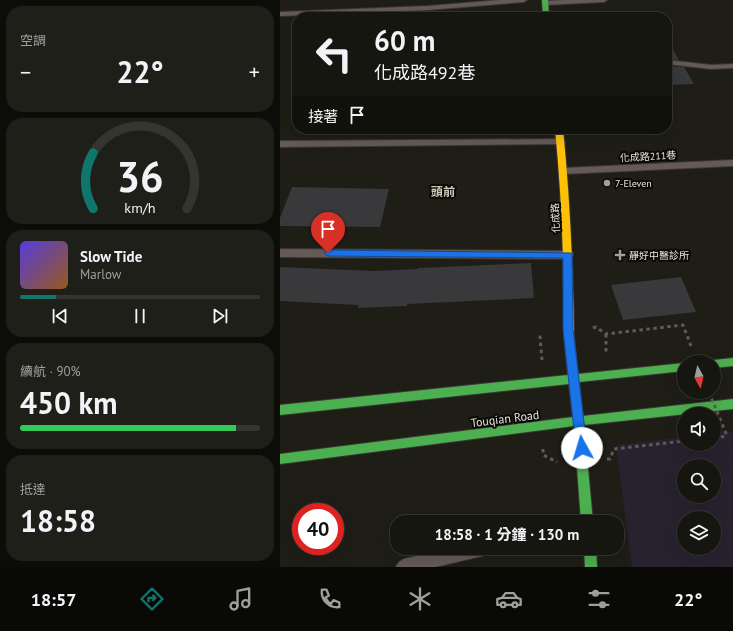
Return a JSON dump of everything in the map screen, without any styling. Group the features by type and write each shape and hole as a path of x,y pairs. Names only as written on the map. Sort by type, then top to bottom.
{"street":[{"path":"545,2 546,12"},
{"name":"化成路","path":"560,134 564,171 568,255 568,329 575,379 587,515"},
{"path":"721,363 733,362"},
{"path":"280,410 677,368"},
{"name":"Touqian Road","path":"280,459 579,421 733,404"},
{"path":"590,555 591,567"}],"lane":[{"path":"329,12 428,8 524,0"},
{"path":"545,2 604,0"},
{"path":"280,14 292,14"},
{"path":"672,63 711,67 733,66"},
{"path":"280,144 561,142"},
{"name":"化成路211巷","path":"564,171 733,162"},
{"path":"280,253 568,255"},
{"path":"404,567 453,555"}],"path":[{"path":"641,330 683,325 692,347"},
{"path":"721,420 727,436 721,437"},
{"path":"556,462 610,459 614,449 677,442"}],"shaded area":[{"path":"733,431 733,567 632,567 616,445 677,438 677,451 721,451 721,432"}],"building":[{"path":"672,48 679,60 672,59"},
{"path":"672,66 684,67 694,84 672,85"},
{"path":"292,187 389,189 380,227 280,226 280,218"},
{"path":"531,263 534,298 407,304 407,306 358,308 358,305 280,301 280,267 375,271"},
{"path":"681,277 696,312 623,320 611,285"}],"traffic: fast":[{"path":"545,0 546,12"},
{"path":"569,337 583,461 587,515"},
{"path":"721,363 733,362"},
{"path":"280,410 677,368"},
{"path":"280,459 579,421 733,404"},
{"path":"590,555 591,567"}],"traffic: slow":[{"path":"560,134 564,177 568,255 569,337"}],"place":[{"name":"7-Eleven","path":"607,183"},
{"name":"靜好中醫診所","path":"620,255"}],"district":[{"name":"頭前","path":"443,192"}],"route":[{"path":"328,253 568,255 568,329 582,448"}]}
